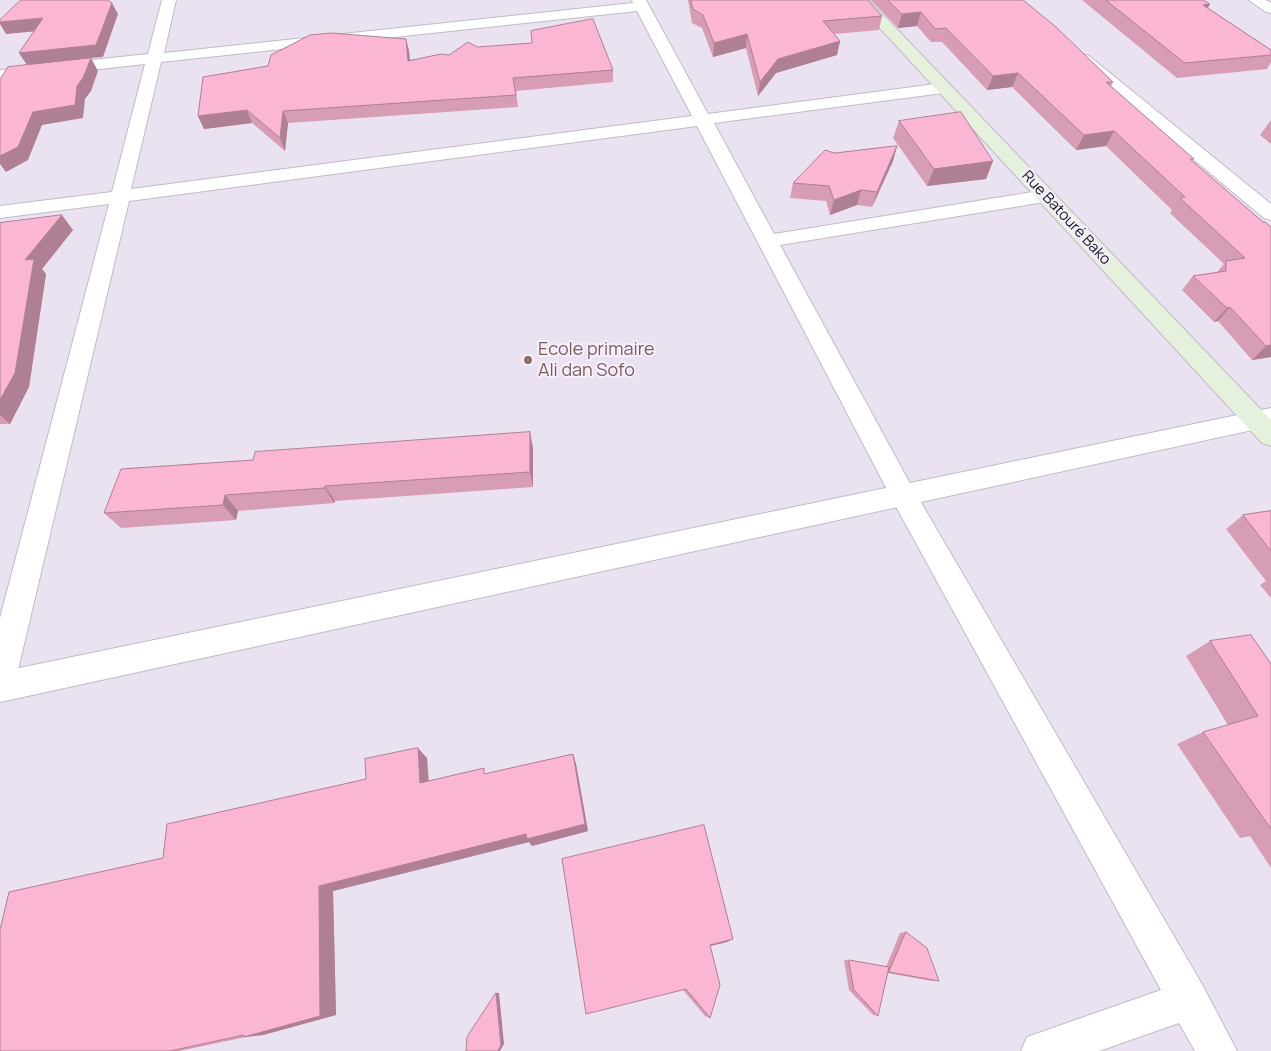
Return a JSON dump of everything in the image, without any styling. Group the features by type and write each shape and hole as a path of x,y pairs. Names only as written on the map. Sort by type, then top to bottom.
{"main road":[{"name":"Rue Batouré Bako","path":"861,0 1045,196 1266,424"}],"street":[{"path":"0,678 169,0"},
{"path":"1256,0 1271,9"},
{"path":"0,75 640,3 903,495 1217,1051"},
{"path":"1072,50 1271,214"},
{"path":"0,212 943,88"},
{"path":"768,241 1045,196"},
{"path":"0,687 903,495 1266,424"},
{"path":"1041,1051 1189,1000"}],"building":[{"path":"21,0 108,0 112,3 96,45 19,53 43,18 0,22"},
{"path":"691,0 868,0 882,16 823,21 840,41 778,59 760,82 747,34 714,43 703,15 693,9"},
{"path":"888,0 1023,0 1056,27 1113,82 1106,82 1194,159 1190,159 1271,227 1271,345 1266,346 1230,307 1227,308 1193,276 1226,271 1226,261 1245,258 1180,198 1185,197 1114,131 1084,135 1018,73 993,76 946,28 935,29 921,12 902,14"},
{"path":"1106,0 1203,0 1210,4 1203,5 1271,50 1271,55 1185,63"},
{"path":"593,19 613,70 513,78 516,95 283,111 280,138 247,110 198,116 203,77 268,66 271,55 310,35 331,33 406,39 408,61 441,54 449,55 468,42 477,47 532,43 531,31"},
{"path":"91,58 83,78 77,86 75,105 33,112 18,147 0,156 0,79 8,67"},
{"path":"961,112 993,161 934,169 899,121"},
{"path":"897,146 877,192 861,190 834,200 829,186 793,183 825,150 834,153"},
{"path":"62,215 25,260 34,259 15,373 0,400 0,223"},
{"path":"530,432 530,472 225,495 223,505 104,513 121,469 253,460 255,452"},
{"path":"1271,511 1271,551 1243,515"},
{"path":"1251,635 1271,664 1271,829 1203,732 1258,716 1210,641"},
{"path":"418,748 420,783 484,768 484,774 573,754 585,824 527,839 526,834 319,886 320,1016 244,1037 244,1035 170,1051 0,1051 0,930 9,892 163,858 167,824 366,779 365,759"},
{"path":"704,825 733,939 710,945 720,985 710,1018 686,989 586,1014 562,859"},
{"path":"906,932 927,948 939,981 889,972"},
{"path":"849,960 889,967 878,1016 854,990"},
{"path":"496,993 501,1045 498,1051 466,1051 467,1037"}],"place":[{"name":"Ecole primaire Ali dan Sofo","path":"528,360"}]}
